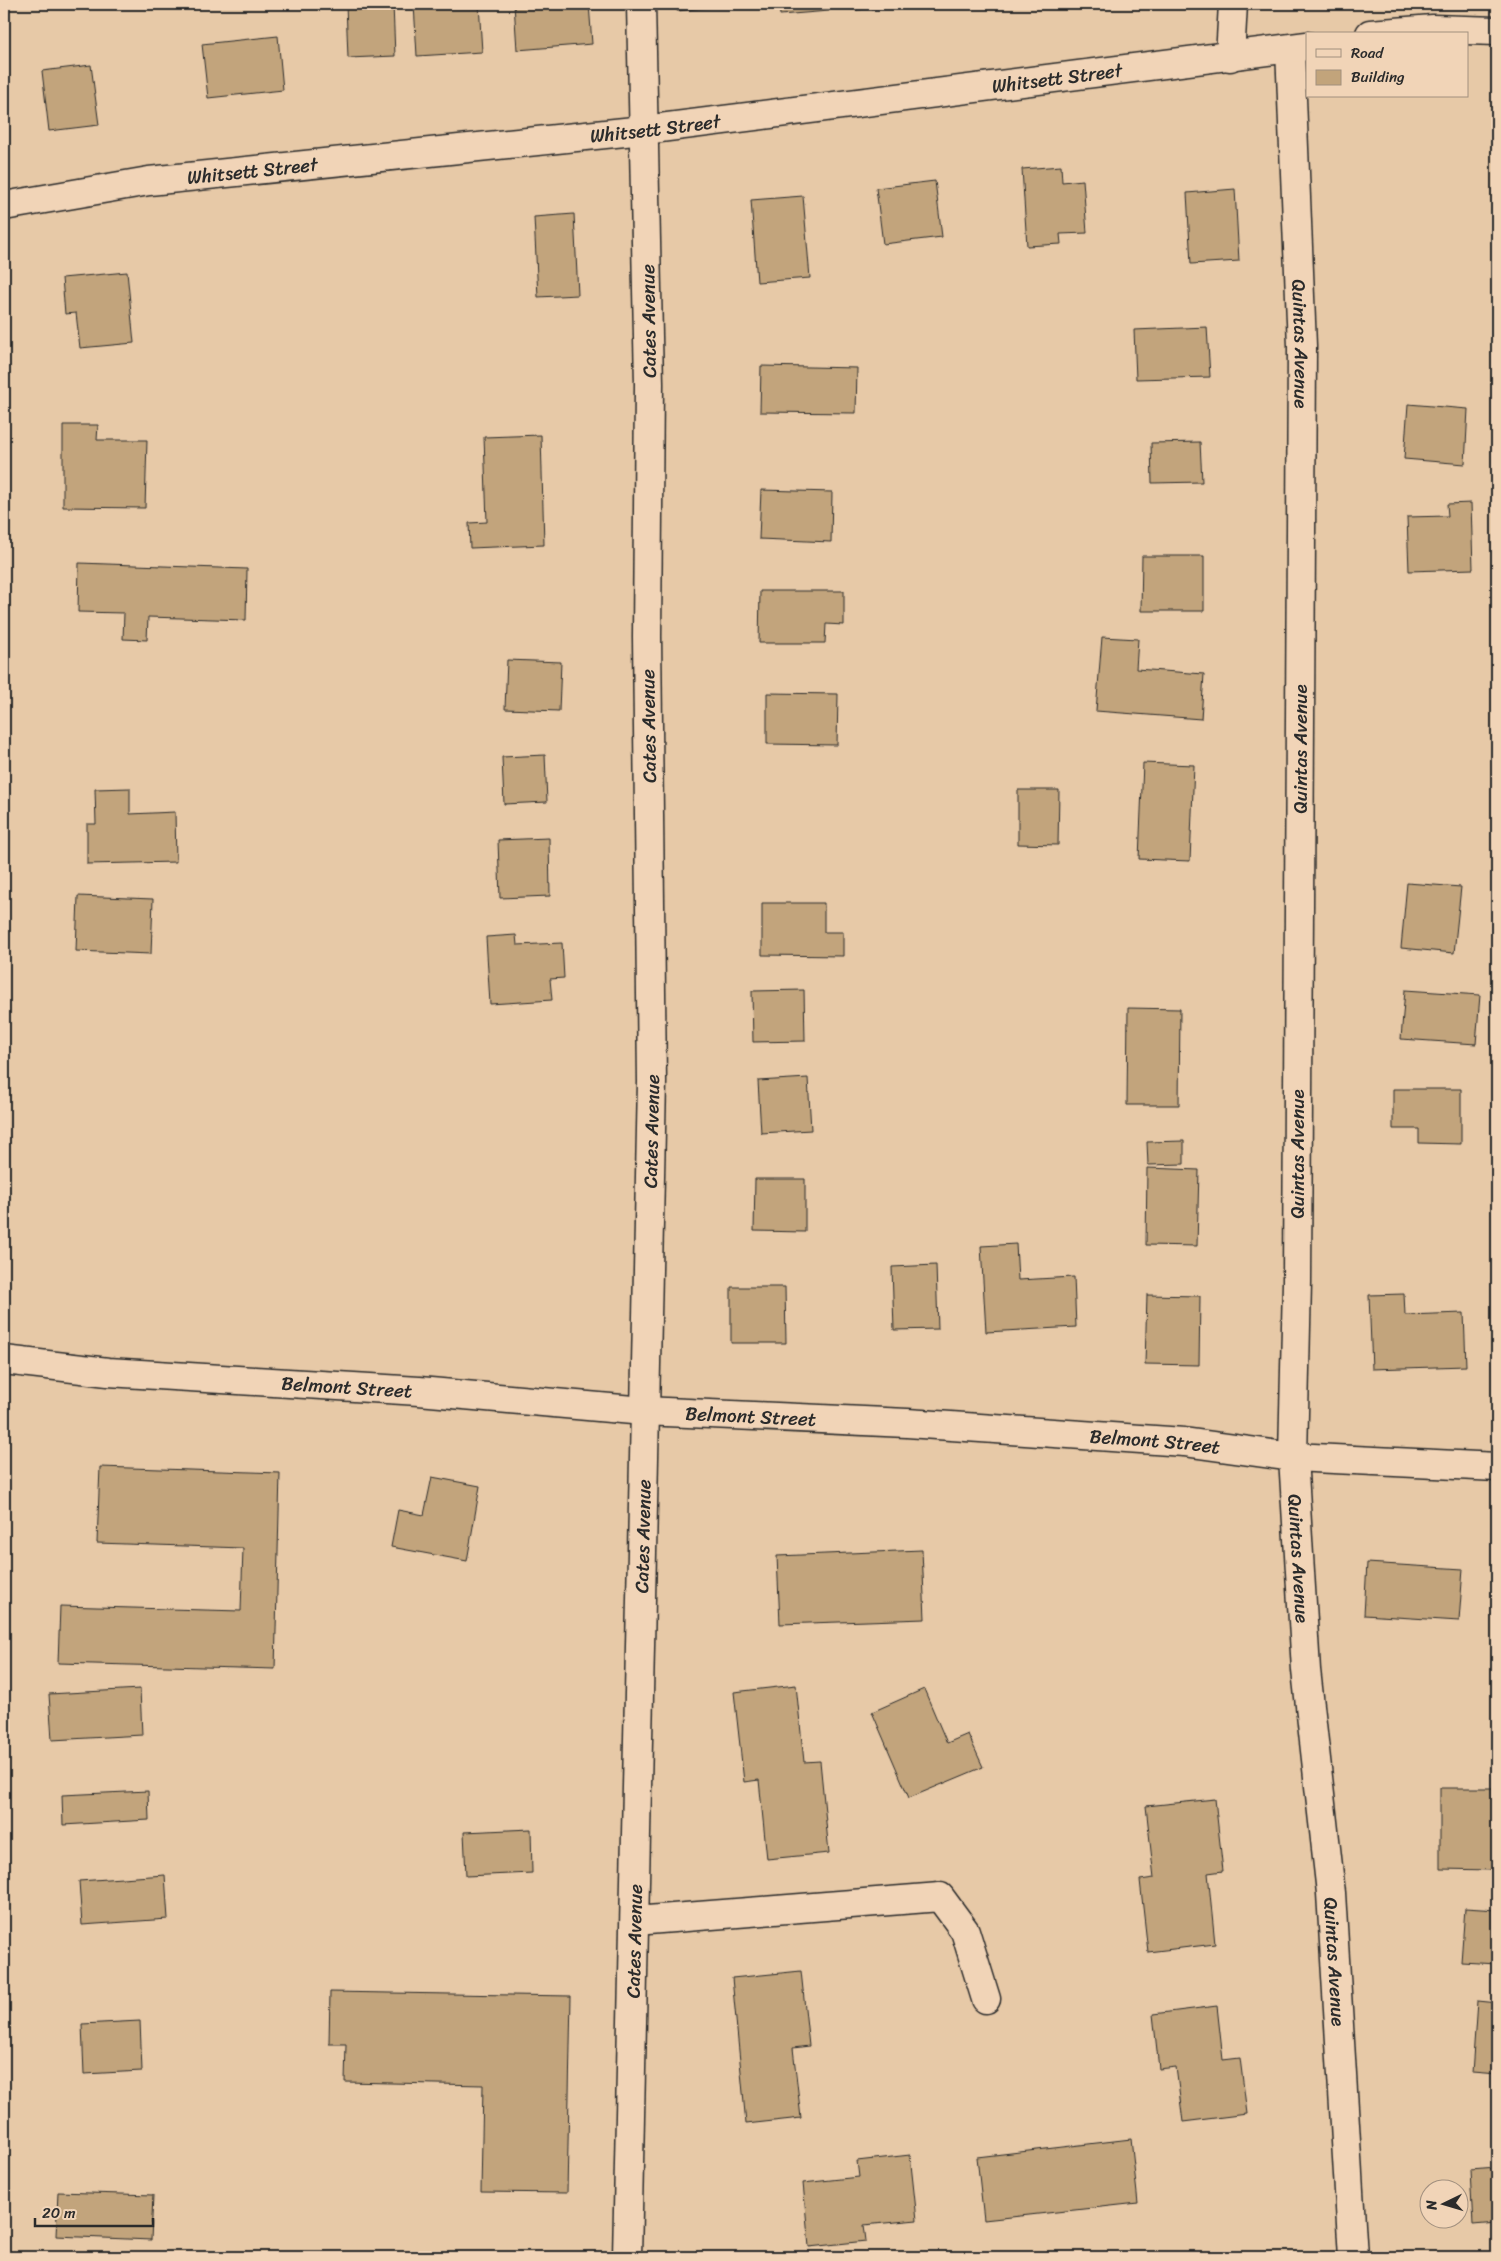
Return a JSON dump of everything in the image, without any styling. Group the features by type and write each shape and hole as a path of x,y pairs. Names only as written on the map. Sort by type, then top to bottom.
{"street":[{"name":"Cates Avenue","path":"627,2257 652,1082 647,637 650,384 641,4"},
{"path":"1230,56 1233,4"},
{"path":"1395,32 1432,29 1497,31"},
{"name":"Whitsett Street","path":"4,206 149,181 644,130 1299,47"},
{"name":"Quintas Avenue","path":"1299,47 1302,346 1297,1272 1293,1457 1306,1670 1331,1893 1353,2257"},
{"name":"Belmont Street","path":"4,1360 108,1372 420,1391 644,1411 907,1423 1164,1441 1293,1457 1497,1467"},
{"path":"635,1921 940,1897 966,1931 986,1999"}],"green space":[{"path":"1439,4 1497,4 1497,8 1439,6"}],"building":[{"path":"346,4 393,4 395,56 348,58"},
{"path":"414,4 479,4 482,52 417,56"},
{"path":"514,4 589,4 592,44 517,50"},
{"path":"676,4 726,4 726,6 677,11"},
{"path":"779,4 828,4 829,11 780,15"},
{"path":"856,4 909,4 910,6 856,10"},
{"path":"933,4 987,4 933,7"},
{"path":"278,36 283,90 208,98 202,44"},
{"path":"91,65 99,125 49,131 42,71"},
{"path":"1061,166 1062,182 1083,180 1087,233 1060,234 1061,244 1027,246 1022,169"},
{"path":"935,181 942,237 883,244 876,188"},
{"path":"1235,189 1239,261 1191,264 1187,193"},
{"path":"803,196 810,278 757,282 751,200"},
{"path":"574,214 578,295 538,297 534,217"},
{"path":"127,272 134,343 80,348 76,313 65,314 62,278"},
{"path":"1207,327 1210,377 1136,379 1134,330"},
{"path":"761,366 857,368 856,413 760,412"},
{"path":"1408,404 1468,409 1465,464 1404,459"},
{"path":"63,425 98,425 97,440 147,440 145,508 63,507"},
{"path":"541,435 544,545 470,548 469,523 487,522 484,437"},
{"path":"1200,442 1202,482 1152,483 1151,443"},
{"path":"761,490 832,492 831,542 759,539"},
{"path":"1471,503 1473,569 1409,571 1407,517 1448,516 1447,504"},
{"path":"1142,556 1204,556 1204,611 1141,611"},
{"path":"79,563 247,569 246,620 148,617 147,640 123,639 124,613 78,612"},
{"path":"760,591 844,591 844,625 826,624 825,643 759,643"},
{"path":"1102,637 1138,639 1136,669 1204,674 1201,719 1096,711"},
{"path":"507,660 561,662 559,711 505,709"},
{"path":"767,693 838,694 837,745 767,744"},
{"path":"545,755 547,802 504,804 502,757"},
{"path":"1143,763 1194,765 1190,861 1139,859"},
{"path":"130,788 130,814 175,812 176,862 87,864 87,824 96,824 95,789"},
{"path":"1018,790 1059,790 1058,845 1018,844"},
{"path":"549,838 550,896 500,898 498,840"},
{"path":"1407,883 1461,887 1454,953 1401,948"},
{"path":"78,896 153,899 151,954 76,951"},
{"path":"762,903 824,903 824,932 843,932 843,956 762,955"},
{"path":"516,935 517,945 562,943 564,978 550,979 552,1000 490,1004 486,937"},
{"path":"804,990 805,1041 753,1042 752,991"},
{"path":"1405,990 1480,995 1476,1044 1401,1039"},
{"path":"1128,1008 1180,1009 1179,1105 1127,1105"},
{"path":"808,1078 811,1130 761,1133 758,1081"},
{"path":"1393,1089 1461,1089 1461,1144 1419,1143 1419,1129 1393,1129"},
{"path":"1184,1141 1184,1164 1148,1165 1147,1142"},
{"path":"1147,1168 1199,1170 1197,1246 1146,1245"},
{"path":"755,1179 805,1179 805,1232 754,1231"},
{"path":"1016,1244 1018,1280 1074,1277 1076,1327 986,1332 981,1246"},
{"path":"936,1265 938,1329 894,1330 892,1267"},
{"path":"731,1287 785,1287 786,1343 731,1343"},
{"path":"1404,1294 1405,1315 1464,1313 1466,1366 1372,1369 1369,1295"},
{"path":"1147,1295 1200,1296 1199,1365 1145,1364"},
{"path":"100,1467 280,1473 275,1669 58,1663 60,1606 241,1611 243,1548 97,1543"},
{"path":"432,1477 480,1486 467,1561 391,1547 398,1510 424,1515"},
{"path":"922,1550 925,1619 780,1624 777,1556"},
{"path":"1367,1563 1463,1569 1459,1621 1364,1615"},
{"path":"796,1685 804,1762 820,1761 829,1853 767,1859 759,1780 744,1782 734,1692"},
{"path":"140,1689 142,1735 52,1740 49,1694"},
{"path":"924,1689 947,1743 968,1734 983,1767 909,1798 872,1712"},
{"path":"1440,1788 1494,1788 1493,1870 1440,1869"},
{"path":"148,1791 149,1820 63,1825 62,1795"},
{"path":"1215,1799 1223,1871 1208,1873 1215,1944 1148,1952 1140,1880 1154,1878 1146,1806"},
{"path":"531,1829 532,1873 466,1876 464,1832"},
{"path":"165,1875 168,1919 82,1925 79,1881"},
{"path":"1465,1908 1497,1910 1497,1964 1461,1962"},
{"path":"801,1971 809,2046 793,2048 801,2118 746,2124 732,1978"},
{"path":"330,1992 571,1996 567,2193 481,2192 483,2085 345,2082 346,2044 329,2044"},
{"path":"1477,2001 1497,2003 1497,2075 1472,2073"},
{"path":"1217,2006 1223,2060 1240,2058 1247,2114 1183,2122 1176,2067 1159,2069 1153,2014"},
{"path":"140,2021 142,2071 84,2074 82,2024"},
{"path":"1131,2139 1138,2203 984,2220 977,2157"},
{"path":"910,2155 917,2220 864,2225 866,2241 809,2247 803,2183 859,2177 857,2161"},
{"path":"1497,2168 1497,2223 1473,2225 1470,2170"},
{"path":"58,2192 153,2195 151,2240 56,2236"}]}
